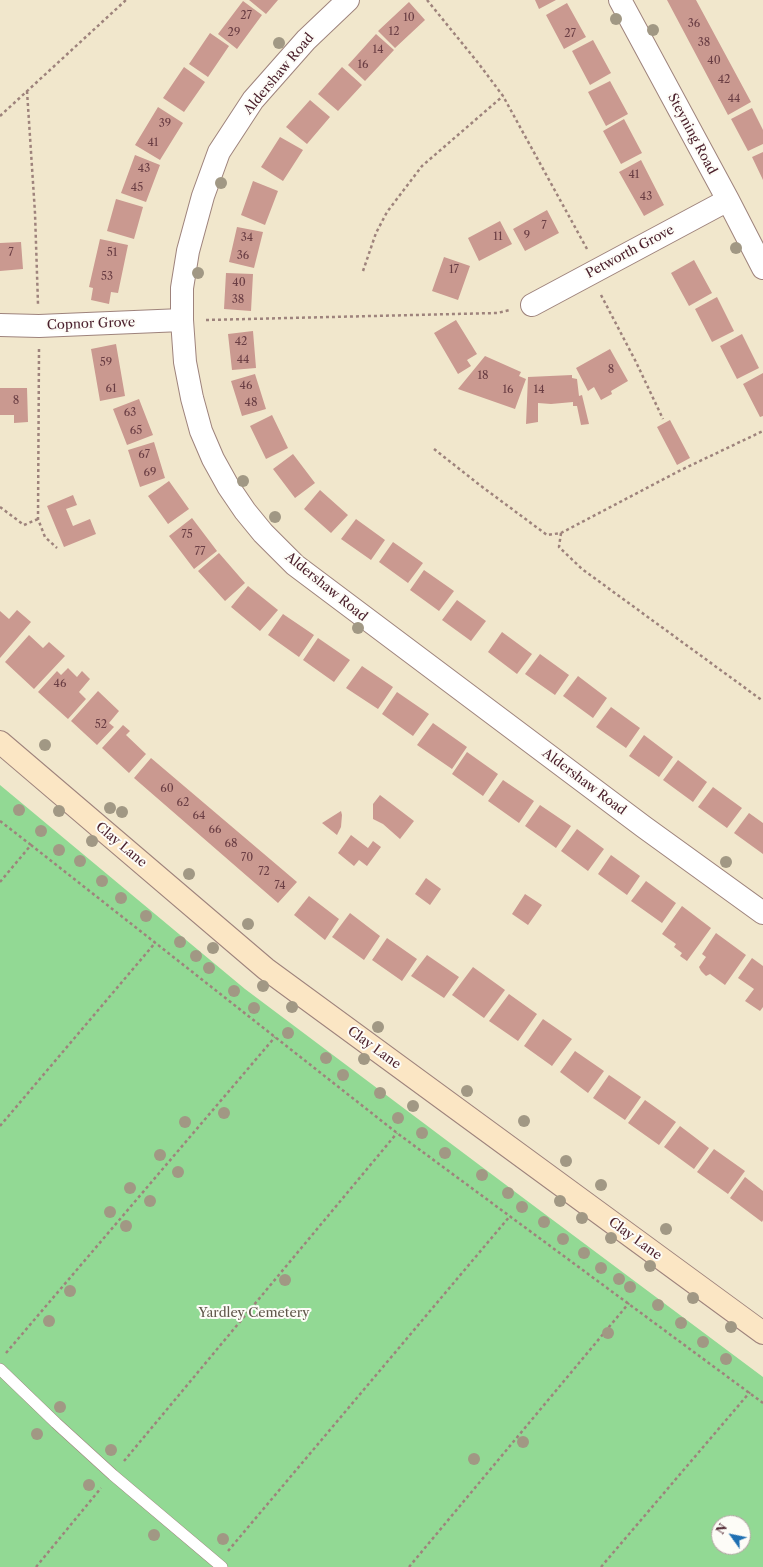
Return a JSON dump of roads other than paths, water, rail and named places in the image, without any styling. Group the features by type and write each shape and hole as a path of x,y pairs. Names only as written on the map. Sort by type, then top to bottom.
{"street":[{"name":"Aldershaw Road","path":"348,0 306,40 253,100 219,152 203,196 188,251 182,288 182,320 185,362 192,398 201,430 213,459 228,486 245,511 263,533 295,565 644,827 763,913"},
{"name":"Steyning Road","path":"620,0 763,268"},
{"name":"Petworth Grove","path":"532,305 728,200"},
{"name":"Copnor Grove","path":"0,325 39,326 182,320"},
{"name":"Clay Lane","path":"0,742 266,969 763,1333"}],"lane":[{"path":"0,1369 113,1475 220,1565"}],"park label":[{"name":"Yardley Cemetery","path":"254,1313"}]}
